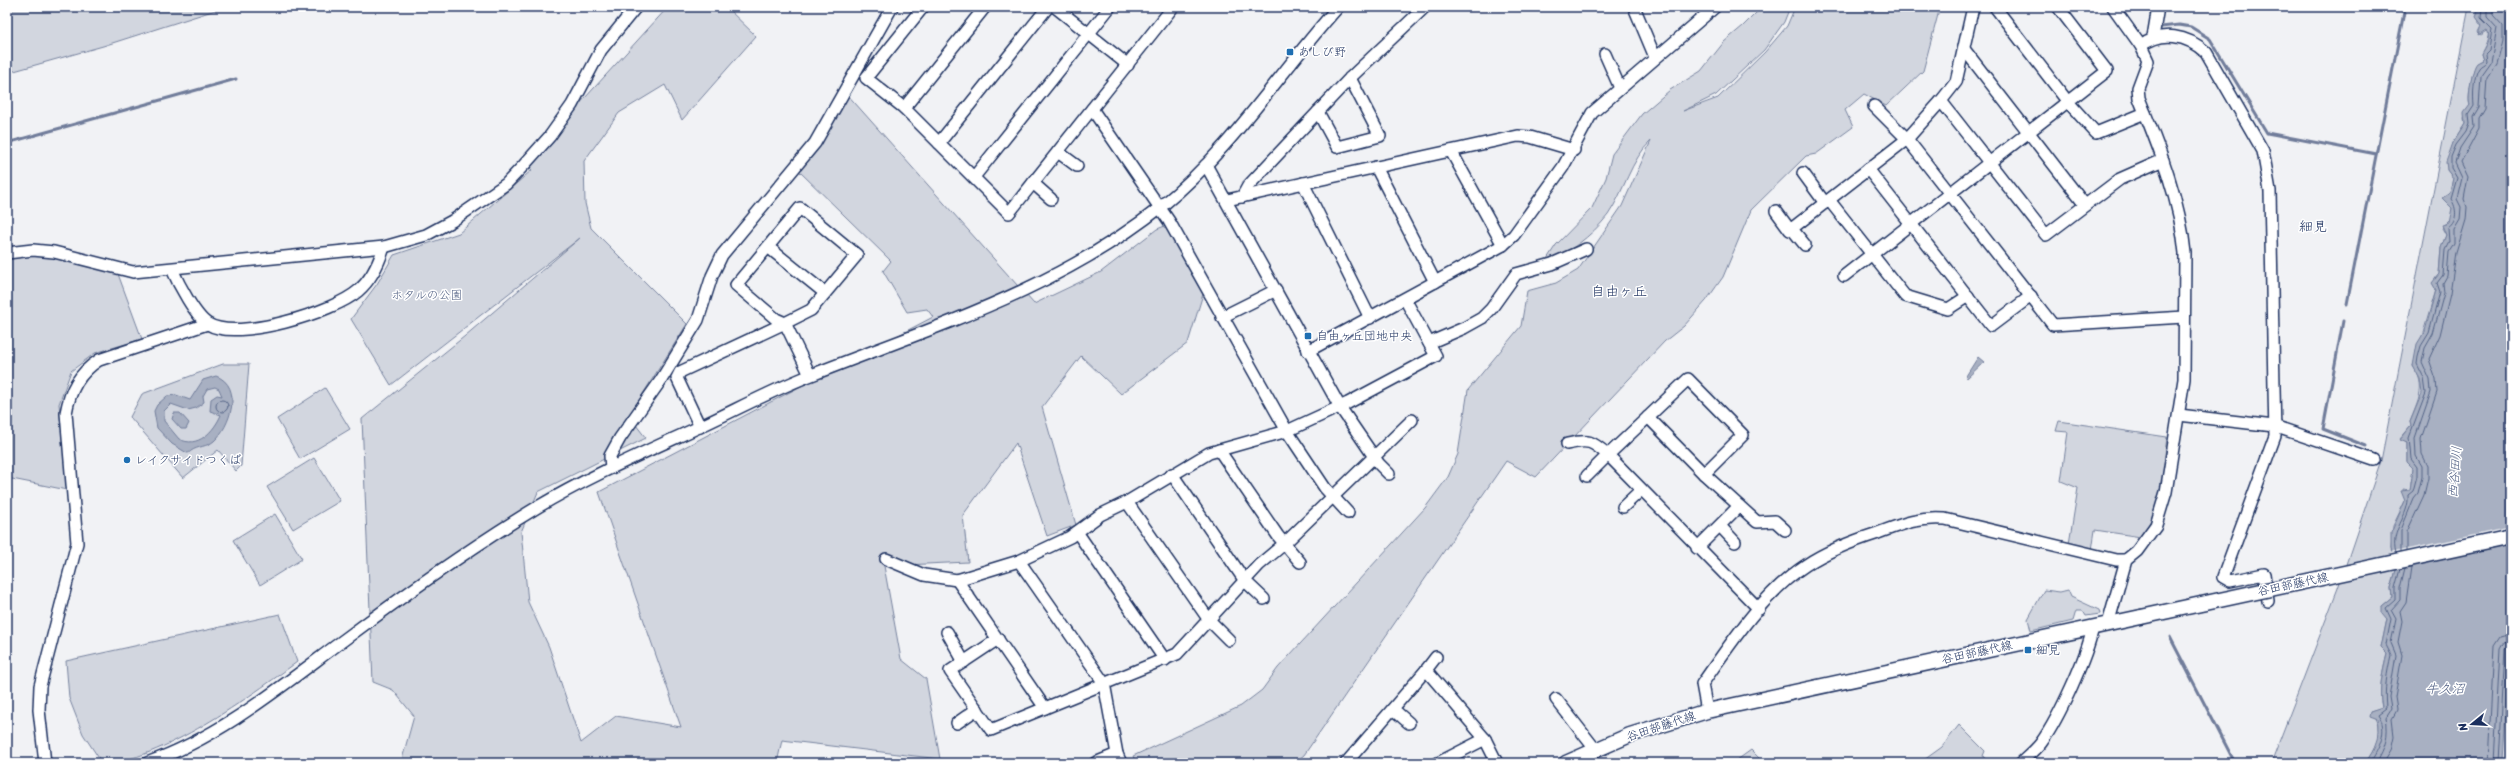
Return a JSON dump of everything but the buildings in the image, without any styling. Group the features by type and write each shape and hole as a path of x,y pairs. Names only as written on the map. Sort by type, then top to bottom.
{"main road":[{"name":"谷田部藤代線","path":"1566,763 1595,749 1707,711 2511,536"}],"street":[{"path":"7,253 33,250 54,252 133,272 384,247 426,235 452,221 506,184 550,136 575,100 601,50 636,7"},
{"path":"610,468 610,456 620,438 661,380 698,320 712,276 722,255 815,143 892,7"},
{"path":"923,7 866,78 904,108 1009,213 1173,7"},
{"path":"904,108 985,7"},
{"path":"939,143 1048,7"},
{"path":"1055,7 1128,65"},
{"path":"974,177 1110,7"},
{"path":"147,763 183,748 242,716 447,564 538,507 610,468 810,376 1038,286 1085,260 1160,208 1206,165 1236,132 1338,7"},
{"path":"1242,197 1248,186 1350,78 1425,7"},
{"path":"1634,7 1656,57"},
{"path":"1308,351 1502,246 1514,234 1574,150 1592,113 1715,7"},
{"path":"1792,229 1907,139 1941,101 1956,82 1973,7"},
{"path":"1995,7 2068,102 2096,133 2144,113"},
{"path":"1844,276 2107,71 2058,7"},
{"path":"2108,624 2126,560 2146,539 2162,509 2174,429 2179,415 2184,379 2183,234 2163,160 2138,98 2138,88 2148,61 2141,46 2113,7"},
{"path":"2153,37 2158,7"},
{"path":"2141,46 2153,37 2183,38 2197,45 2206,52 2263,151 2270,191 2275,436 2223,577 2230,581 2264,574 2268,601"},
{"path":"1964,49 2085,205"},
{"path":"1605,54 1620,88"},
{"path":"1318,112 1337,147 1380,136 1350,78"},
{"path":"1941,101 2046,235 2120,179 2163,160"},
{"path":"1874,106 1907,139 2053,325 2184,318"},
{"path":"1092,109 1160,208 1287,431 1332,496 1348,513"},
{"path":"1227,200 1524,136 1574,150"},
{"path":"1452,151 1502,246"},
{"path":"1058,152 1077,166"},
{"path":"1206,165 1227,200 1308,351 1340,407 1374,457 1389,474"},
{"path":"1376,167 1435,282"},
{"path":"1868,169 1991,326 2031,296"},
{"path":"1803,173 1872,254 1905,296 1948,309 1968,296"},
{"path":"1033,183 1051,199"},
{"path":"1303,183 1370,318"},
{"path":"700,427 678,378 680,372 785,323 811,310 857,255 800,208 736,285 776,319 785,323 810,376"},
{"path":"1776,212 1790,230 1792,229 1804,245"},
{"path":"768,246 825,293"},
{"path":"172,269 196,311 208,324 220,329 267,327 306,316 344,301 365,284 379,262 384,247"},
{"path":"1429,343 1482,318 1516,274 1559,262 1586,249"},
{"path":"1222,317 1276,290"},
{"path":"886,559 924,574 957,580 1019,561 1077,532 1100,516 1127,502 1172,474 1219,450 1287,431 1340,407 1436,356 1405,298"},
{"path":"45,763 39,710 40,686 77,543 66,413 69,394 87,368 99,360 208,324"},
{"path":"1586,476 1688,379 1743,436 1704,474"},
{"path":"2179,415 2274,426 2374,460"},
{"path":"1648,417 1704,474 1757,522 1775,521 1785,530"},
{"path":"998,639 950,671 991,730 1177,654 1259,565 1284,544 1412,420"},
{"path":"1567,444 1581,441 1592,442 1608,455 1697,548 1759,609"},
{"path":"1219,450 1284,544 1300,562"},
{"path":"1172,474 1245,581 1264,599"},
{"path":"1623,507 1641,490"},
{"path":"1127,502 1209,620 1229,640"},
{"path":"1697,548 1739,506"},
{"path":"1707,711 1702,684 1759,609 1793,574 1817,558 1861,539 1926,518 1945,519 2102,557 2126,560"},
{"path":"1720,526 1735,542"},
{"path":"1077,532 1165,660"},
{"path":"1019,561 1104,684 1119,758 1095,763"},
{"path":"957,580 1045,708"},
{"path":"2021,763 2040,744 2063,702 2089,646 2093,627"},
{"path":"947,632 964,662"},
{"path":"1346,763 1436,657"},
{"path":"1426,670 1484,739 1497,763"},
{"path":"1556,699 1595,749"},
{"path":"957,723 977,709"},
{"path":"1392,709 1409,723"},
{"path":"1438,763 1484,739"}],"green space":[{"path":"7,7 225,7 103,46 7,73"},
{"name":"ホタルの公園","path":"668,7 726,7 756,36 682,120 665,85 619,113 584,161 585,203 591,228 687,324 629,416 646,438 538,492 521,532 528,602 549,647 581,743 616,716 681,727 599,492 933,317 927,309 907,312 883,271 891,261 797,169 846,93 1034,304 1101,272 1157,229 1165,226 1203,294 1188,343 1121,394 1081,356 1042,407 1076,525 1047,536 1016,443 963,515 968,562 884,566 901,659 926,679 940,759 782,740 777,763 401,763 414,716 393,690 373,682 362,419 465,336 580,238 391,385 351,319 377,284 394,255 459,233 532,170 528,166 574,110"},
{"path":"1762,7 1790,7 1784,22 1764,50 1716,95 1683,111 1718,98 1765,52 1787,26 1795,7 1940,7 1923,71 1886,106 1864,94 1845,110 1853,127 1816,154 1806,156 1751,210 1723,277 1706,301 1684,326 1665,341 1536,477 1506,461 1304,755 1294,763 1136,763 1133,756 1241,706 1262,690 1278,668 1425,508 1448,477 1458,454 1468,390 1521,326 1527,291 1556,283 1578,270 1622,206 1651,141 1638,157 1608,215 1587,237 1578,244 1543,265 1556,245 1592,208 1606,178 1612,154 1642,114 1670,90 1701,71 1724,42"},
{"path":"2469,7 2479,7 2477,11 2479,23 2482,25 2479,31 2481,35 2489,30 2485,46 2481,54 2483,60 2476,66 2472,77 2469,97 2470,105 2464,118 2465,124 2453,143 2447,170 2453,178 2450,193 2444,199 2452,208 2451,219 2442,228 2446,235 2441,248 2439,274 2435,279 2436,290 2413,366 2420,380 2420,394 2410,422 2411,426 2400,439 2407,443 2407,461 2413,468 2410,490 2403,489 2405,501 2393,526 2391,549 2396,570 2391,588 2392,598 2382,606 2387,619 2381,648 2387,654 2381,687 2382,708 2370,711 2377,724 2378,737 2370,757 2365,763 2271,763 2338,588 2381,461"},
{"path":"26,255 50,256 118,274 142,339 95,353 71,371 59,404 67,490 7,478 7,258"},
{"path":"223,364 249,364 241,466 236,471 218,450 183,478 130,417 142,394"},
{"path":"325,388 350,429 300,459 277,419"},
{"path":"2059,421 2167,437 2163,477 2158,501 2149,525 2141,537 2095,530 2092,550 2069,544 2078,488 2061,481 2068,432 2056,431"},
{"path":"314,458 340,501 293,529 267,487"},
{"path":"275,514 302,559 260,585 233,540"},
{"path":"2044,590 2060,592 2068,590 2071,597 2099,610 2100,614 2086,616 2083,611 2076,611 2073,621 2031,631 2028,619"},
{"path":"280,614 297,662 256,692 204,725 177,740 150,752 125,760 102,763 83,734 69,698 66,661"},
{"path":"1959,725 1985,751 1983,756 1988,763 1927,763 1924,760 1942,747"},
{"path":"1751,750 1764,763 1733,763"}],"water":[{"name":"牛久沼","path":"2479,7 2511,7 2511,612 2503,763 2365,763 2372,752 2378,732 2377,719 2369,716 2370,711 2382,707 2381,687 2387,654 2381,648 2387,619 2382,613 2382,606 2392,598 2391,588 2396,570 2391,549 2391,533 2405,501 2401,491 2410,490 2413,468 2407,462 2407,443 2400,440 2411,426 2410,422 2422,393 2420,379 2413,366 2417,344 2425,331 2436,290 2432,283 2439,274 2441,248 2446,235 2442,225 2449,223 2452,208 2442,198 2450,193 2453,178 2447,170 2446,162 2453,143 2465,124 2464,113 2470,105 2469,102 2473,71 2477,63 2483,60 2481,54 2489,36 2487,30 2479,35 2482,25 2476,17"},
{"path":"1978,357 1984,362 1967,378 1966,376"},
{"path":"216,376 225,381 230,388 232,407 220,435 214,441 187,453 172,444 157,428 154,411 157,405 167,396 176,395 190,400 203,380","holes":["215,387 219,389 222,396 217,395 211,399 210,411 221,415 214,427 199,440 193,442 179,439 164,421 164,411 171,404 188,410 196,408 204,402 203,396 207,389"]},
{"path":"174,413 180,413 189,423 186,429 181,429 172,419"}],"pier":[{"path":"2511,527 2511,543 2394,568 2390,553"}],"waterway":[{"path":"2347,304 2405,7"},
{"path":"2161,27 2179,25 2191,27 2210,39 2267,133 2376,154"},
{"path":"7,143 236,79"},
{"path":"2343,321 2323,429 2366,446"},
{"path":"2170,637 2235,763"}],"place":[{"name":"あしび野","path":"1290,52"},
{"name":"自由ヶ丘団地中央","path":"1308,336"},
{"name":"レイクサイドつくば","path":"127,460"},
{"name":"細見","path":"2028,650"}],"district":[{"name":"細見","path":"2313,226"},
{"name":"自由ヶ丘","path":"1619,291"}],"water label":[{"name":"西谷田川","path":"2454,472"}]}
